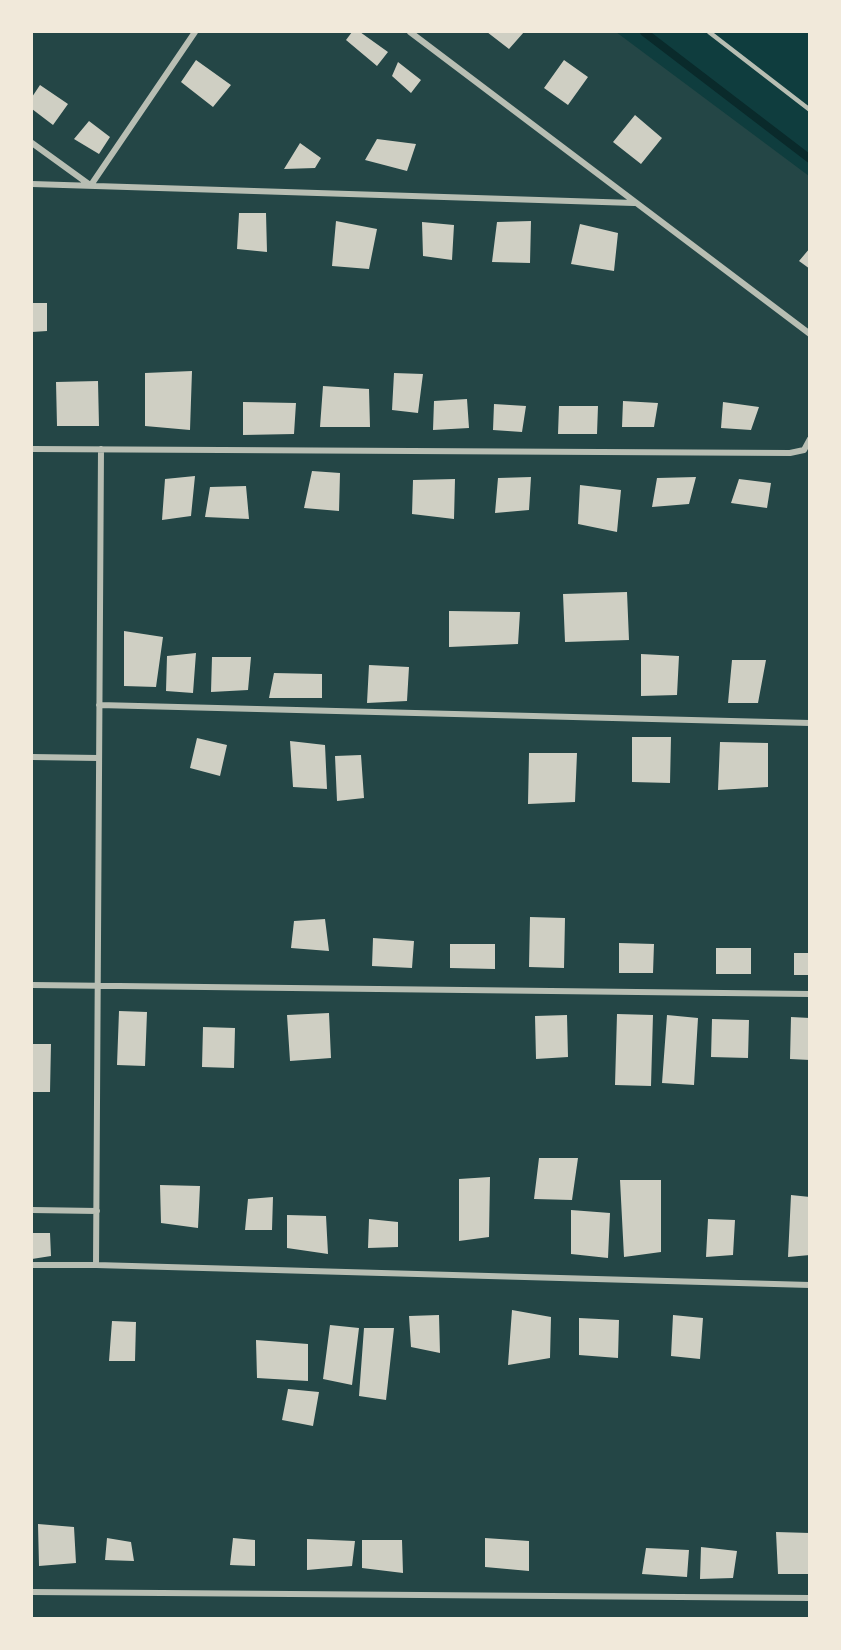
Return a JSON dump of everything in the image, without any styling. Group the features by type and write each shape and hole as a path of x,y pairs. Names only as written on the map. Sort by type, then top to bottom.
{"street":[{"path":"91,185 195,32"},
{"path":"410,32 810,334"},
{"path":"32,143 91,185"},
{"path":"32,184 634,203"},
{"path":"32,449 790,453 804,450 810,439"},
{"path":"96,1264 100,449"},
{"path":"99,705 810,723"},
{"path":"32,756 98,758"},
{"path":"32,985 810,994"},
{"path":"32,1210 97,1211"},
{"path":"32,1264 810,1285"},
{"path":"32,1592 810,1598"}],"lane":[{"path":"709,32 810,110"}],"shaded area":[{"path":"32,32 616,32 809,176 809,1618 32,1618"}],"building":[{"path":"352,32 360,32 388,52 377,66 346,40"},
{"path":"487,32 524,32 509,49"},
{"path":"196,60 231,85 213,107 181,82"},
{"path":"564,60 588,77 568,105 544,88"},
{"path":"398,62 421,80 411,93 392,76"},
{"path":"40,85 68,104 53,125 32,109 32,97"},
{"path":"635,115 662,138 641,164 613,142"},
{"path":"89,121 110,137 99,154 74,139"},
{"path":"377,139 416,144 407,171 365,160"},
{"path":"300,143 321,158 315,168 284,169"},
{"path":"239,213 266,213 267,252 237,249"},
{"path":"336,221 377,229 369,269 332,266"},
{"path":"531,221 530,263 492,262 497,222"},
{"path":"422,222 454,225 452,260 423,256"},
{"path":"580,224 618,233 614,271 571,264"},
{"path":"810,248 810,269 799,261"},
{"path":"32,303 47,303 47,331 32,332"},
{"path":"192,371 190,430 145,426 145,373"},
{"path":"394,373 423,374 418,413 392,410"},
{"path":"98,381 99,426 57,426 56,382"},
{"path":"323,386 369,389 370,427 320,427"},
{"path":"467,399 469,428 433,430 434,401"},
{"path":"623,401 658,403 654,427 622,427"},
{"path":"243,402 296,403 294,434 243,435"},
{"path":"723,402 759,407 751,430 721,428"},
{"path":"494,404 526,406 522,432 493,430"},
{"path":"559,406 598,406 597,434 558,434"},
{"path":"312,471 340,473 339,511 304,508"},
{"path":"195,476 191,516 162,520 165,479"},
{"path":"531,477 529,510 495,513 498,478"},
{"path":"696,477 689,504 652,507 657,478"},
{"path":"455,479 454,519 412,514 413,480"},
{"path":"739,479 771,483 767,508 731,503"},
{"path":"580,485 621,490 617,532 578,524"},
{"path":"246,486 249,519 205,517 210,487"},
{"path":"627,592 629,640 565,642 563,594"},
{"path":"449,611 520,612 518,644 449,647"},
{"path":"124,631 163,637 156,687 124,686"},
{"path":"196,653 193,693 166,691 167,656"},
{"path":"641,654 679,656 677,695 641,696"},
{"path":"212,657 251,657 248,690 211,692"},
{"path":"732,660 766,660 758,703 728,703"},
{"path":"369,665 409,667 407,701 367,703"},
{"path":"274,673 322,674 322,698 269,698"},
{"path":"632,737 671,737 670,783 632,782"},
{"path":"197,738 227,745 220,776 190,768"},
{"path":"290,741 325,745 327,789 293,787"},
{"path":"720,742 768,743 768,787 718,790"},
{"path":"529,753 577,753 575,802 528,804"},
{"path":"361,755 364,798 337,801 335,756"},
{"path":"530,917 565,918 564,968 529,967"},
{"path":"325,919 329,951 291,948 294,921"},
{"path":"373,938 414,941 412,968 372,966"},
{"path":"619,943 654,944 653,973 619,973"},
{"path":"450,944 495,944 495,969 450,968"},
{"path":"716,948 751,948 751,974 716,974"},
{"path":"794,953 810,953 810,975 794,975"},
{"path":"119,1011 147,1012 145,1066 117,1065"},
{"path":"329,1013 331,1058 290,1061 287,1015"},
{"path":"617,1014 653,1015 651,1086 615,1085"},
{"path":"567,1015 568,1057 536,1059 535,1016"},
{"path":"667,1015 698,1018 694,1085 662,1083"},
{"path":"791,1017 810,1018 810,1060 790,1059"},
{"path":"712,1019 749,1020 748,1058 711,1057"},
{"path":"203,1027 235,1028 234,1068 202,1067"},
{"path":"32,1044 51,1044 50,1092 32,1092"},
{"path":"539,1158 578,1158 572,1200 534,1199"},
{"path":"490,1177 489,1237 459,1241 459,1179"},
{"path":"620,1180 661,1180 661,1252 624,1257"},
{"path":"160,1185 200,1186 198,1228 161,1223"},
{"path":"791,1195 810,1197 810,1255 788,1257"},
{"path":"273,1197 272,1230 245,1230 248,1199"},
{"path":"571,1210 610,1213 608,1258 571,1254"},
{"path":"287,1215 326,1216 328,1254 287,1248"},
{"path":"369,1219 398,1222 398,1247 368,1248"},
{"path":"708,1219 735,1220 733,1255 706,1257"},
{"path":"32,1233 50,1233 51,1256 32,1259"},
{"path":"512,1310 551,1317 550,1358 508,1365"},
{"path":"439,1315 440,1353 411,1347 409,1316"},
{"path":"673,1315 703,1318 700,1359 671,1356"},
{"path":"579,1318 619,1320 618,1358 579,1355"},
{"path":"112,1321 136,1322 135,1361 109,1361"},
{"path":"330,1325 359,1328 352,1385 323,1379"},
{"path":"364,1328 394,1328 386,1400 359,1396"},
{"path":"256,1340 308,1344 308,1381 257,1378"},
{"path":"288,1389 319,1392 313,1426 282,1420"},
{"path":"38,1524 74,1527 76,1563 39,1566"},
{"path":"776,1532 810,1533 810,1574 778,1574"},
{"path":"107,1538 131,1542 134,1561 105,1560"},
{"path":"233,1538 255,1540 255,1566 230,1565"},
{"path":"485,1538 529,1541 529,1571 485,1567"},
{"path":"307,1539 355,1541 352,1566 307,1570"},
{"path":"362,1540 402,1540 403,1573 362,1568"},
{"path":"701,1547 737,1551 733,1578 700,1579"},
{"path":"646,1548 689,1550 687,1577 642,1574"}],"waterway":[{"path":"644,32 810,159"}]}
